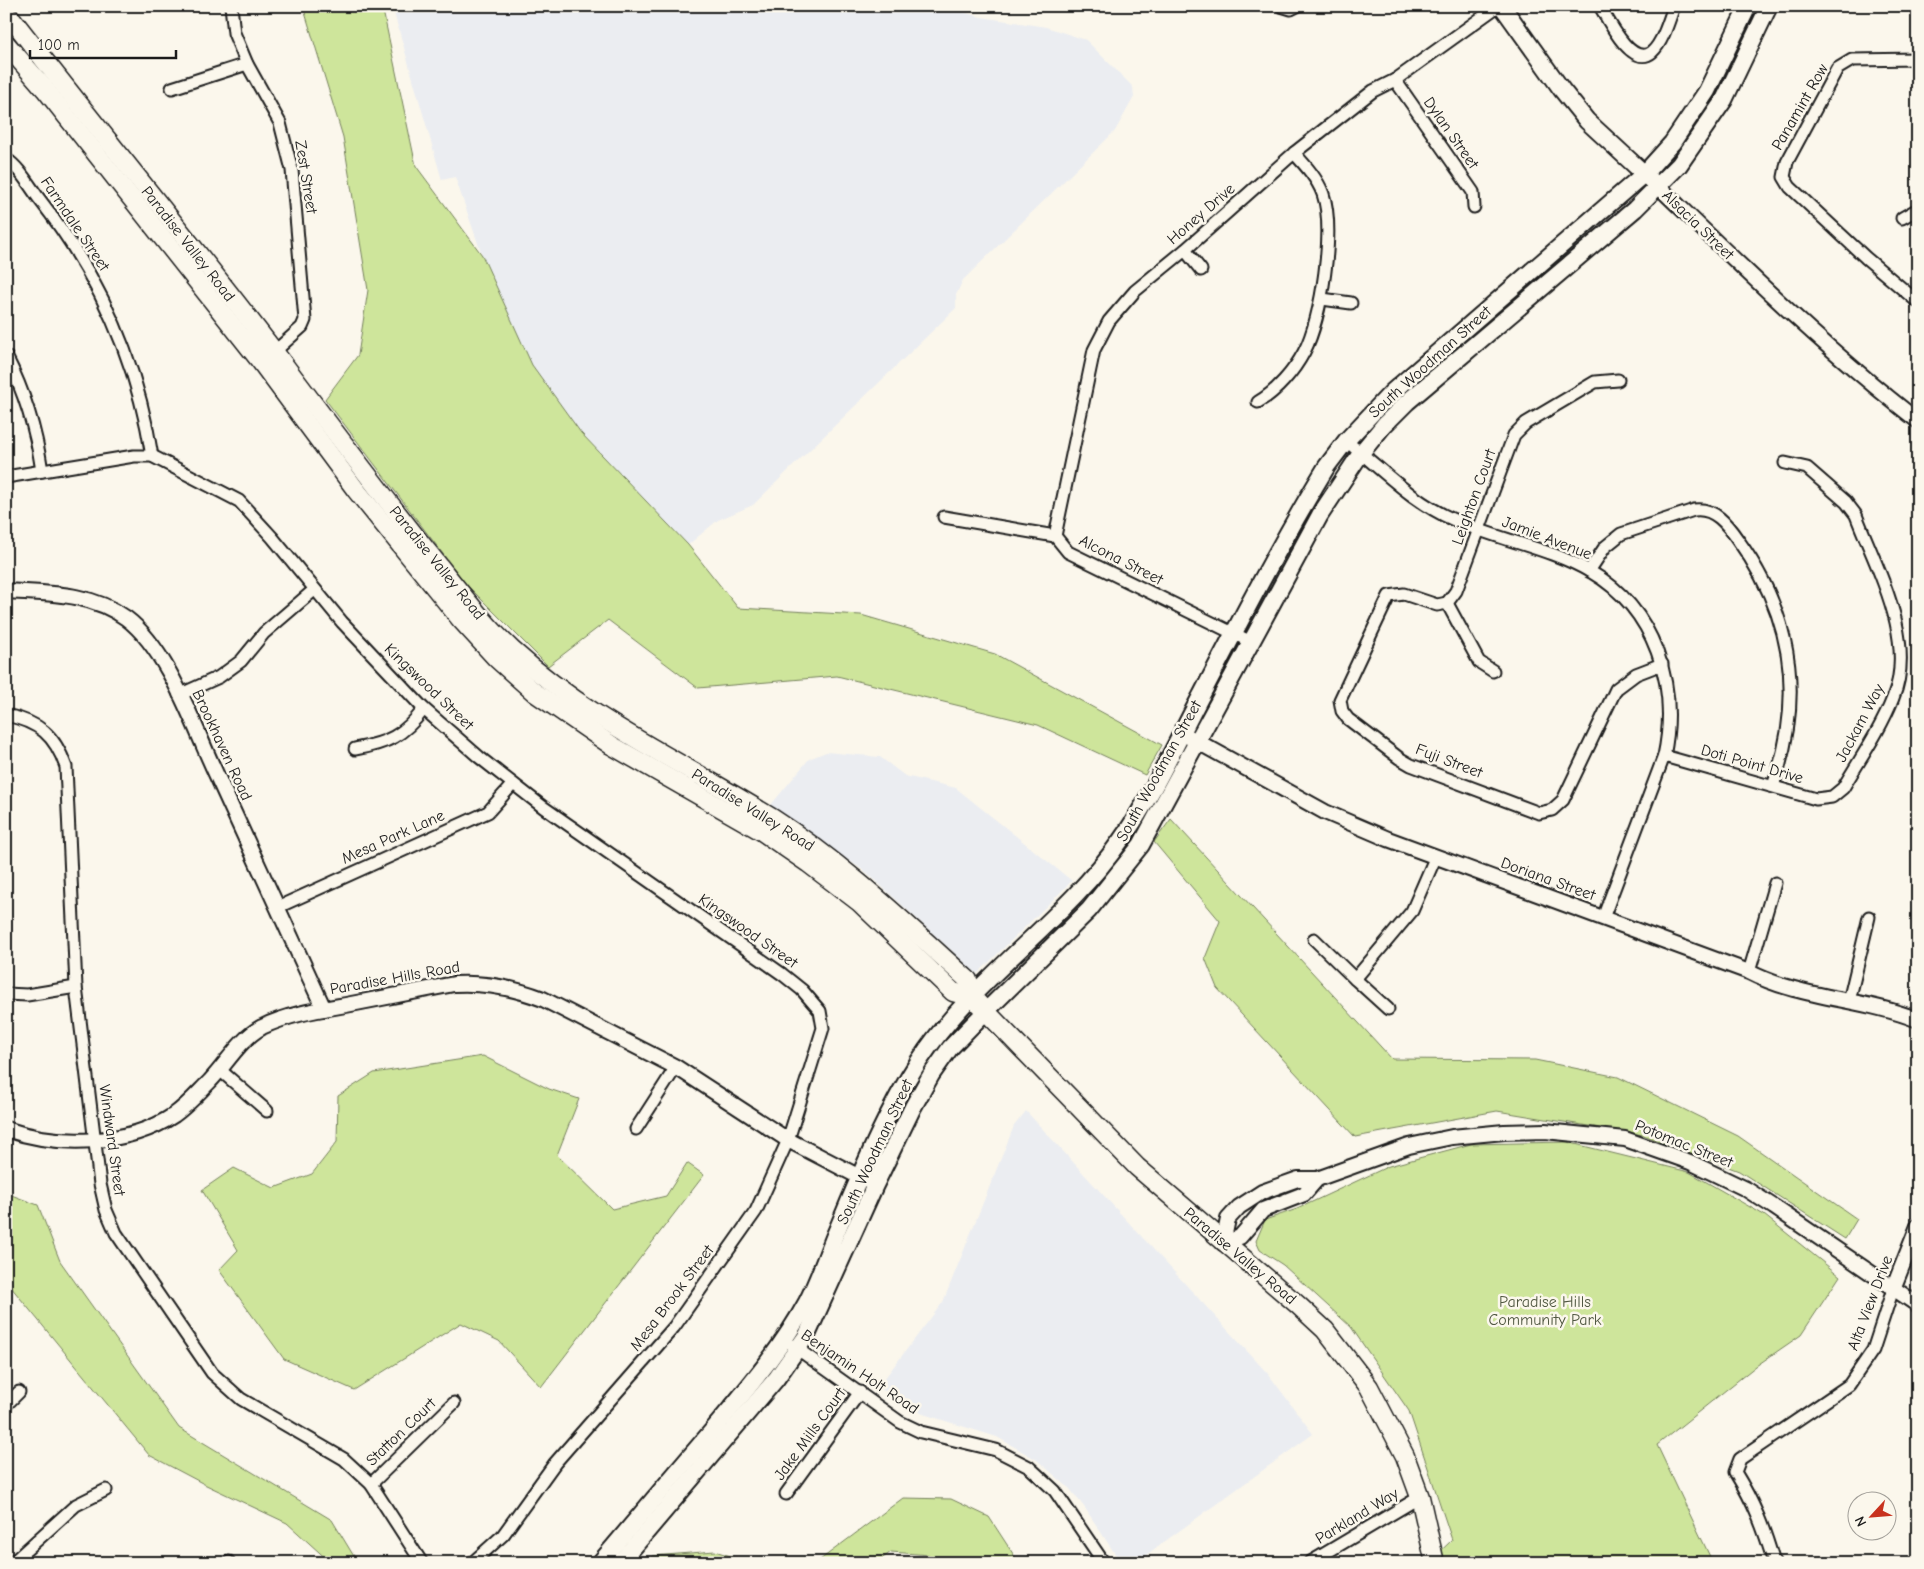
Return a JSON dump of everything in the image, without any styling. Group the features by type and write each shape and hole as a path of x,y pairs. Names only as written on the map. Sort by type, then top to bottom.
{"main road":[{"name":"Alsacia Street","path":"1502,6 1562,90 1588,121 1658,186"},
{"name":"South Woodman Street","path":"620,1563 776,1379 860,1177 895,1102 919,1061 940,1032 972,997 1068,905 1096,873 1136,816 1233,633 1327,466 1346,441 1392,392 1621,196 1644,173 1689,120 1707,91 1748,6"},
{"name":"South Woodman Street","path":"600,1563 745,1390 791,1344 820,1309 875,1185 913,1107 931,1075 950,1048 1089,910 1141,845 1320,515 1361,453 1407,402 1635,208 1679,165 1724,100 1769,6"},
{"name":"Paradise Valley Road","path":"6,16 12,19 474,610 508,646 544,679 619,731 772,818 817,850 869,890 968,980 972,997"},
{"name":"Paradise Valley Road","path":"6,44 45,88 261,362 363,498 462,621 496,658 534,692 611,745 763,832 808,863 858,902 953,992 972,997 1137,1167 1325,1330 1369,1387 1405,1456 1420,1496 1435,1563"}],"street":[{"name":"Zest Street","path":"231,6 234,33 247,64 280,123 292,170 305,320 302,327 274,352"},
{"path":"1281,6 1291,9 1297,6"},
{"name":"Honey Drive","path":"1055,536 1094,350 1109,321 1135,290 1185,250 1294,152 1373,91 1395,80 1498,6"},
{"path":"1600,6 1630,52 1641,56 1650,54 1656,47 1674,6"},
{"name":"Panamint Row","path":"1918,59 1852,60 1837,69 1787,162 1784,177 1790,187 1918,302"},
{"path":"172,88 247,64"},
{"name":"Dylan Street","path":"1395,80 1472,192 1474,207"},
{"path":"1258,402 1272,394 1304,352 1322,299 1328,223 1323,194 1315,178 1294,152"},
{"name":"Farmdale Street","path":"6,158 64,231 90,272 108,308 134,375 152,456"},
{"name":"Alsacia Street","path":"1658,186 1799,322 1873,386 1918,421"},
{"path":"1902,218 1918,210"},
{"path":"1185,250 1201,270"},
{"path":"1322,299 1351,302"},
{"path":"6,356 22,388 37,438 42,471"},
{"name":"Leighton Court","path":"1447,603 1456,592 1514,434 1526,422 1595,382 1618,380"},
{"name":"Jamie Avenue","path":"1346,441 1406,492 1427,507 1480,530 1538,550 1589,571 1614,589 1635,611 1651,636 1662,664 1670,710 1664,756 1603,918"},
{"name":"Kingswood Street","path":"6,476 134,456 152,456 239,501 272,536 314,590 424,709 513,784 782,974 802,990 820,1011"},
{"name":"Jackam Way","path":"1785,463 1806,468 1846,502 1856,515 1900,636 1902,661 1894,697 1843,788 1832,796"},
{"path":"1589,571 1605,547 1621,534 1694,510 1715,513 1731,530 1760,573 1768,589 1781,624 1788,659 1791,697 1788,736 1784,755 1773,786"},
{"name":"Alcona Street","path":"944,517 1055,536 1068,552 1251,642"},
{"path":"179,695 219,677 241,661 264,633 314,590"},
{"name":"Brookhaven Road","path":"6,591 76,596 97,602 136,626 152,644 179,695 324,1009"},
{"name":"Fuji Street","path":"1447,603 1436,604 1404,594 1389,596 1340,700 1342,711 1348,719 1411,765 1539,812 1552,810 1563,800 1616,689 1636,674 1662,664"},
{"path":"1447,603 1479,662 1493,671"},
{"path":"355,749 380,744 396,737 412,724 424,709"},
{"name":"Windward Street","path":"6,715 25,719 41,728 59,749 66,767 76,987 103,1197 116,1233 212,1373 241,1399 344,1459 371,1484 422,1563"},
{"name":"Doriana Street","path":"1181,733 1325,812 1436,856 1749,972 1764,980 1849,1002 1897,1012 1918,1020"},
{"name":"Doti Point Drive","path":"1664,756 1816,799 1832,796"},
{"name":"Mesa Park Lane","path":"278,907 488,812 513,784"},
{"path":"1355,979 1412,911 1436,856"},
{"path":"1749,972 1775,883"},
{"path":"1849,1002 1869,917"},
{"path":"1314,939 1388,1009"},
{"name":"Paradise Hills Road","path":"6,1128 44,1140 69,1142 128,1134 163,1121 190,1102 247,1037 294,1014 454,984 479,982 523,991 543,999 676,1068 788,1140 875,1185"},
{"path":"6,994 27,995 76,987"},
{"name":"Mesa Brook Street","path":"472,1563 503,1535 555,1463 674,1327 756,1211 788,1140 813,1056 822,1034 823,1022 820,1011"},
{"path":"636,1129 676,1068"},
{"path":"220,1070 267,1111"},
{"name":"Potomac Street","path":"1223,1243 1228,1219 1239,1208 1262,1192 1298,1179 1317,1179 1409,1146 1452,1137 1504,1132 1544,1131 1625,1139 1690,1162 1746,1189 1918,1305"},
{"name":"Potomac Street","path":"1223,1243 1240,1237 1263,1210 1304,1194 1317,1179"},
{"name":"Alta View Drive","path":"1774,1563 1762,1523 1753,1502 1735,1472 1740,1459 1849,1385 1873,1350 1893,1289 1918,1226"},
{"name":"Benjamin Holt Road","path":"791,1344 888,1414 921,1432 978,1444 996,1450 1029,1467 1055,1491 1104,1563"},
{"path":"6,1405 19,1392"},
{"name":"Jake Mills Court","path":"786,1494 860,1392"},
{"name":"Statton Court","path":"371,1484 454,1403"},
{"path":"12,1563 76,1505 106,1490"},
{"name":"Parkland Way","path":"1310,1563 1420,1496"}],"shaded area":[{"path":"392,6 941,6 981,17 1046,27 1086,40 1133,87 1134,97 1115,131 963,280 956,295 956,308 753,505 718,520 688,545 581,433 532,365 482,255 455,177 442,180"},
{"path":"826,752 880,757 905,776 956,788 1072,881 977,974 867,873 770,806 809,759"},
{"path":"1026,1111 1269,1375 1313,1434 1135,1563 1121,1563 1085,1508 1069,1488 1037,1460 997,1437 923,1414 878,1387 943,1302 1014,1126"}],"green space":[{"path":"303,6 382,6 416,166 482,255 532,365 581,433 688,545 738,608 861,615 995,654 1162,745 1145,775 1038,725 837,676 698,688 608,620 548,666 465,583 325,399 358,355 368,290 343,137"},
{"path":"1171,819 1392,1059 1535,1060 1618,1077 1738,1136 1857,1219 1845,1239 1739,1171 1643,1135 1497,1111 1355,1137 1217,988 1205,958 1220,921 1154,842"},
{"path":"483,1056 549,1089 579,1099 557,1155 612,1209 666,1196 687,1163 704,1175 541,1387 499,1341 461,1323 354,1390 284,1359 219,1270 238,1250 202,1190 234,1168 274,1188 312,1174 337,1142 338,1096 374,1073"},
{"name":"Paradise Hills Community Park","path":"1567,1142 1689,1172 1764,1215 1840,1276 1801,1335 1756,1366 1657,1445 1713,1563 1428,1563 1452,1540 1409,1411 1351,1327 1283,1265 1260,1250 1256,1241 1265,1220 1297,1209 1389,1166 1471,1144"},
{"path":"6,1193 38,1205 60,1261 179,1428 332,1520 358,1563 331,1563 287,1523 204,1484 149,1455 6,1281"},
{"path":"903,1498 951,1499 989,1517 1019,1563 936,1563 929,1555 891,1552 876,1563 816,1563"},
{"path":"715,1551 752,1563 647,1563 653,1556"}]}
